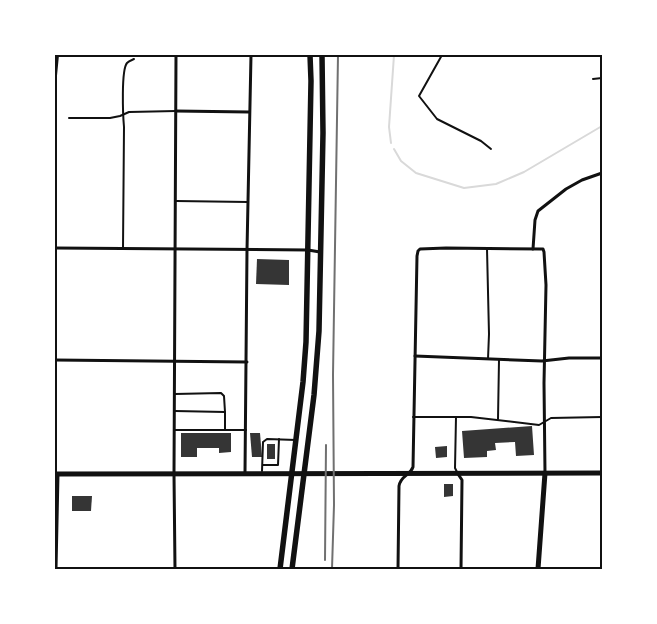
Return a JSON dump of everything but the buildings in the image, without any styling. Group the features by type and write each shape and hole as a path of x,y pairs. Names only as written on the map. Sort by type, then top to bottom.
{"main road":[{"path":"280,569 303,382 306,342 310,55"},
{"path":"292,569 314,395 318,339 322,55"},
{"path":"56,474 602,473"},
{"path":"538,569 545,474"}],"street":[{"path":"176,55 174,474 176,569"},
{"path":"246,474 247,250 251,55"},
{"path":"176,112 249,112"},
{"path":"533,249 535,220 538,212 574,185 590,177 602,174"},
{"path":"55,248 176,248 308,250 320,252"},
{"path":"398,569 399,486 402,478 413,469 418,252 423,249 543,249 545,254 546,285 545,474"},
{"path":"415,356 499,360 602,358"},
{"path":"55,360 247,362"},
{"path":"56,474 56,569"},
{"path":"458,474 462,480 461,569"}],"lane":[{"path":"55,86 58,55"},
{"path":"442,55 418,96 435,117 481,141 491,149"},
{"path":"123,248 124,127 122,114 125,67 129,61 134,59"},
{"path":"55,60 57,64"},
{"path":"593,79 602,78"},
{"path":"69,118 110,118 129,112 176,112"},
{"path":"602,174 602,203"},
{"path":"176,201 248,202"},
{"path":"602,248 602,269"},
{"path":"487,249 488,359"},
{"path":"602,306 602,341"},
{"path":"498,419 499,360"},
{"path":"175,394 221,393 224,396 225,430"},
{"path":"175,411 225,412"},
{"path":"413,417 456,416 498,419 539,425 550,418 602,416"},
{"path":"456,416 455,468 458,474"},
{"path":"175,430 246,430"},
{"path":"262,474 263,442 267,439 296,440"},
{"path":"263,465 278,465 279,439"}],"waterway":[{"path":"391,143 389,127 394,55"},
{"path":"394,149 401,161 416,173 464,188 496,184 524,172 602,126"}],"railway":[{"path":"332,569 338,55"},
{"path":"325,560 326,445"}]}
